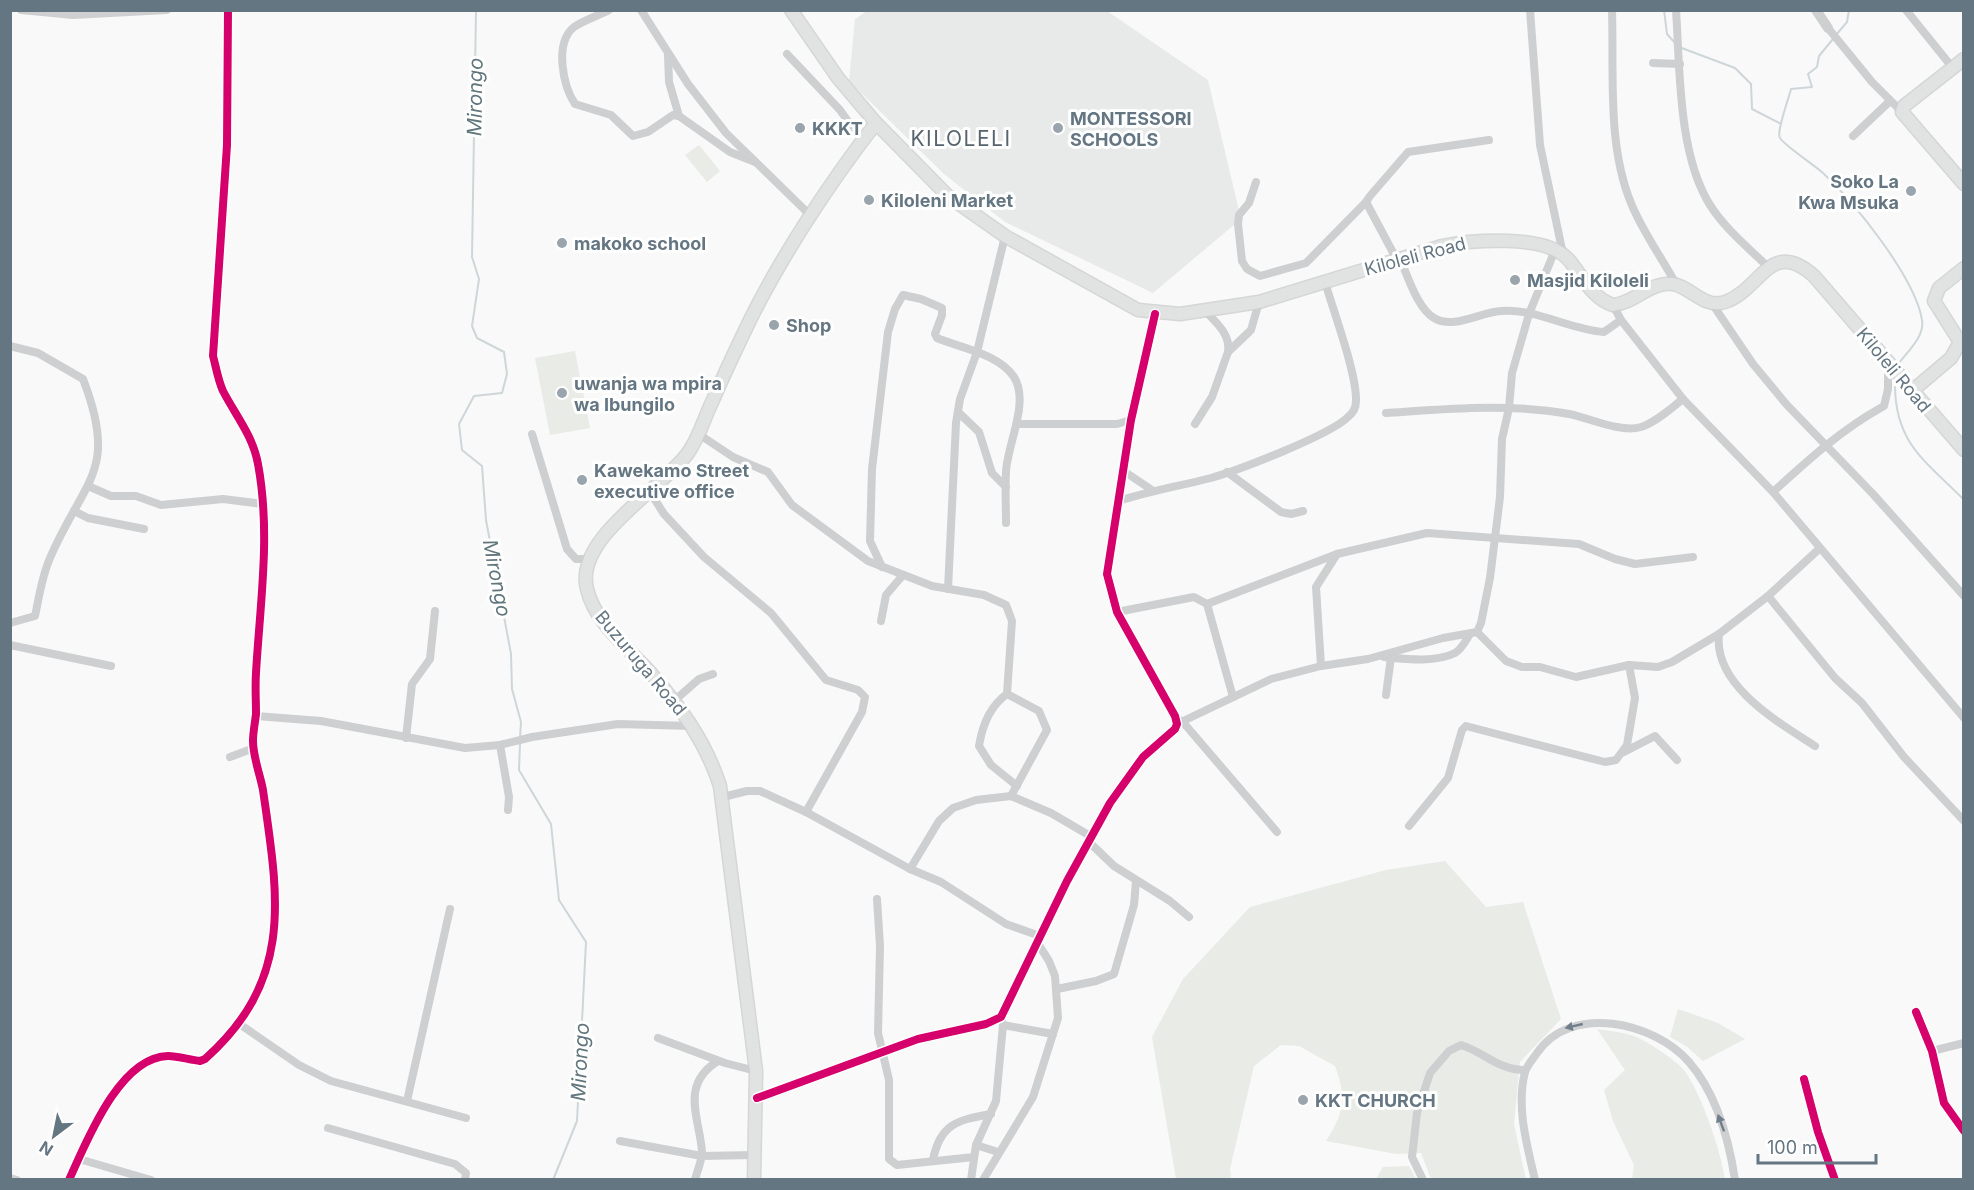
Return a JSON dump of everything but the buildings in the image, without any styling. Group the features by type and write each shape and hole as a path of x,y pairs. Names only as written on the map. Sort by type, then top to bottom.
{"main road":[{"name":"Kiloleli Road","path":"791,10 838,78 876,123 948,196 1005,236 1123,303 1155,314 1205,311 1259,302 1442,246 1480,239 1518,242 1559,252"},
{"path":"1959,65 1904,106 1902,112 1964,184"},
{"path":"589,559 602,538 687,454 700,435 711,403 755,311 812,217 876,123"},
{"path":"1559,252 1593,292 1613,305 1654,286 1676,284 1711,302"},
{"name":"Kiloleli Road","path":"1711,302 1728,300 1770,269 1788,261 1802,266 1964,450"},
{"path":"1912,391 1951,358 1962,344 1934,301 1940,288 1964,268"},
{"name":"Buzuruga Road","path":"589,559 585,581 598,615 674,701 692,726 713,763 723,797 756,1071 754,1179"}],"street":[{"path":"21,10 73,15 167,10"},
{"path":"69,1179 110,1098 135,1070 150,1060 167,1056 200,1061 205,1059 238,1023 258,993 269,965 277,908 276,882 261,775 254,748 256,674 264,590 263,504 252,441 222,388 213,356 227,145 228,10"},
{"path":"609,10 575,26 566,38 563,51 566,86 575,104 611,116 633,136 648,132 673,115 679,116 730,152 755,162"},
{"path":"641,10 668,55 726,133 812,217"},
{"path":"1380,656 1419,659 1452,654 1460,649 1481,623 1490,578 1500,497 1502,439 1509,408 1512,373 1529,314 1559,252 1540,145 1530,10"},
{"path":"1612,10 1615,107 1619,162 1624,184 1639,219 1676,284"},
{"path":"1676,10 1687,132 1700,184 1710,205 1770,269"},
{"path":"1816,10 1828,28 1890,102 1902,112"},
{"path":"1906,10 1959,65"},
{"path":"787,54 840,110 862,141"},
{"path":"668,55 669,82 679,116"},
{"path":"1653,63 1680,64"},
{"path":"1853,136 1890,102"},
{"path":"1256,182 1249,203 1239,215 1238,224 1242,261 1247,269 1260,276 1306,263 1366,202 1408,152 1489,140"},
{"path":"1366,202 1422,304 1427,312 1438,320 1458,321 1504,310 1604,332 1621,320"},
{"path":"948,589 958,412 977,352 1005,236"},
{"path":"1119,501 1152,490 1227,472 1274,454 1336,426 1354,410 1356,401 1354,381 1325,282"},
{"path":"882,567 870,541 872,469 888,332 900,298 906,295 939,306 942,315 936,336 977,352 1014,377 1019,408 1010,448 1006,488 1006,523"},
{"path":"1228,352 1251,330 1259,302"},
{"path":"1711,302 1753,364 1787,405 1873,494 1964,596"},
{"path":"1613,305 1621,320 1683,399 1773,492 1964,718"},
{"path":"1194,424 1212,397 1229,346 1224,332 1205,311"},
{"path":"1155,314 1131,420 1125,472 1107,574 1117,612 1180,723 1276,832"},
{"path":"10,346 38,353 83,379 97,424 99,442 98,463 49,560 35,616 10,623"},
{"path":"1773,492 1825,445 1859,419 1884,406 1888,389 1888,361"},
{"path":"1386,412 1454,407 1509,408 1568,414 1629,428 1650,422 1683,399"},
{"path":"958,412 979,432 992,473 1006,488"},
{"path":"1017,424 1117,424 1131,420"},
{"path":"532,434 567,549 576,559 589,559"},
{"path":"700,435 733,457 768,472 792,505 868,561 948,589 984,595 1006,605 1011,613 1007,694 998,702 984,725 980,746 991,765 1017,786"},
{"path":"1125,472 1152,490"},
{"path":"1227,472 1275,509 1291,514 1303,512"},
{"path":"88,486 111,496 136,496 162,505 223,499 263,504"},
{"path":"650,492 664,514 704,557 771,613 826,681 855,688 865,697 862,712 806,812"},
{"path":"74,511 88,518 144,530"},
{"path":"1207,604 1337,554 1418,534 1446,533 1579,544 1615,559 1635,564 1694,557"},
{"path":"971,1179 976,1145 996,1101 1002,1021 1039,939 1091,839 1125,780 1143,756 1180,723 1271,679 1473,633 1506,661 1522,668 1540,667 1576,677 1629,665 1658,667 1672,662 1719,634 1768,596 1819,549"},
{"path":"1321,666 1316,587 1337,554"},
{"path":"881,621 889,590 903,575"},
{"path":"1768,596 1835,678 1862,703 1904,757 1964,821"},
{"path":"1117,612 1194,597 1207,604 1233,696"},
{"path":"406,738 412,684 430,659 435,611"},
{"path":"1719,634 1719,655 1731,681 1784,725 1815,746"},
{"path":"10,645 111,666"},
{"path":"1386,695 1391,657"},
{"path":"1624,752 1635,698 1635,687 1629,665"},
{"path":"674,701 699,679 713,674"},
{"path":"1007,694 1039,711 1047,730 1011,796"},
{"path":"256,716 321,721 448,746 500,745 531,737 618,724 692,726"},
{"path":"1409,826 1448,778 1462,730 1466,726 1605,762 1616,760 1624,752 1655,736 1677,760"},
{"path":"500,745 509,797 508,810"},
{"path":"230,757 254,748"},
{"path":"723,797 755,790 806,812 910,869 941,882 1006,924 1039,939 1049,961 1057,989 1058,1018 1033,1097 983,1179"},
{"path":"910,869 928,836 953,808 976,800 1011,796 1051,813 1091,839 1114,866 1170,901 1189,917"},
{"path":"1057,989 1096,981 1113,974 1134,905 1136,881"},
{"path":"877,899 880,946 878,1033 889,1080 890,1159 897,1165 974,1157"},
{"path":"407,1101 450,909"},
{"path":"1916,1012 1932,1051 1944,1103 1964,1131"},
{"path":"757,1098 918,1039 986,1024 1002,1021 1053,1034"},
{"path":"238,1023 299,1065 331,1081 378,1092 391,1099 407,1101 466,1118"},
{"path":"1535,1179 1523,1129 1525,1070 1547,1040 1567,1027 1589,1023 1619,1025 1651,1035 1689,1061 1706,1087 1731,1154 1735,1179"},
{"path":"658,1038 718,1061 756,1071"},
{"path":"1932,1051 1964,1043"},
{"path":"1423,1179 1412,1157 1417,1113 1430,1073 1449,1051 1461,1045 1472,1048 1488,1061 1502,1067 1525,1070"},
{"path":"695,1179 702,1156 693,1106 701,1080 707,1070 718,1061"},
{"path":"1804,1079 1818,1132 1835,1179"},
{"path":"933,1160 939,1139 950,1126 991,1114"},
{"path":"328,1128 455,1164 466,1173 465,1179"},
{"path":"620,1141 702,1156 754,1155"},
{"path":"976,1145 998,1152"},
{"path":"79,1159 151,1179"},
{"path":"10,1178 17,1179"}],"shaded area":[{"name":"MONTESSORI SCHOOLS","path":"867,11 1107,11 1208,80 1241,219 1153,293 1005,222 944,174 849,81 855,19"},
{"path":"699,145 720,171 707,182 685,155"},
{"name":"uwanja wa mpira wa Ibungilo","path":"575,351 590,428 550,435 535,358"},
{"path":"1445,861 1486,907 1523,902 1561,1019 1520,1062 1514,1124 1526,1180 1431,1179 1421,1153 1396,1154 1326,1141 1337,1122 1342,1105 1341,1087 1335,1066 1299,1046 1281,1045 1254,1066 1230,1169 1231,1179 1176,1179 1152,1037 1183,979 1250,907 1386,870"},
{"path":"1678,1009 1718,1023 1745,1039 1703,1061 1686,1046 1670,1037"},
{"path":"1597,1029 1634,1036 1659,1050 1681,1067 1695,1089 1709,1120 1725,1179 1632,1179 1634,1165 1613,1121 1604,1090 1625,1070"},
{"path":"1409,1166 1416,1179 1376,1179 1383,1167"}],"waterway":[{"name":"Mirongo","path":"476,10 472,257 479,279 472,326 477,338 504,352 507,374 502,393 474,396 459,424 462,450 482,466 486,520 511,654 512,689 521,722 520,738"},
{"path":"1664,10 1667,34 1675,43"},
{"path":"1836,35 1847,22 1849,10"},
{"path":"1833,39 1819,56 1817,67 1808,74 1812,87 1791,89 1779,135 1793,150 1823,173 1851,202 1882,241 1908,283 1917,303 1922,326 1915,343 1899,363"},
{"path":"1679,47 1735,68 1751,84 1752,109 1781,124"},
{"path":"1895,387 1901,424 1908,438 1926,463 1964,500"},
{"name":"Mirongo","path":"520,744 519,770 551,824 559,900 586,942 577,1121 553,1180"}],"cycle path":[{"path":"69,1180 106,1104 134,1071 150,1060 168,1056 200,1061 205,1059 234,1029 254,998 267,967 273,934 275,901 273,866 263,790 253,747 264,542 262,490 256,454 244,426 223,391 213,356 227,145 228,10"},
{"path":"757,1098 918,1039 986,1024 1001,1017 1067,881 1110,803 1143,757 1175,729 1177,724 1175,716 1117,612 1107,574 1131,420 1155,314"},
{"path":"1916,1012 1932,1051 1944,1103 1964,1131"},
{"path":"1804,1079 1818,1132 1835,1180"}],"place":[{"name":"KKKT","path":"800,128"},
{"name":"MONTESSORI SCHOOLS","path":"1058,128"},
{"name":"Soko La Kwa Msuka","path":"1911,191"},
{"name":"Kiloleni Market","path":"869,200"},
{"name":"makoko school","path":"562,243"},
{"name":"Masjid Kiloleli","path":"1515,280"},
{"name":"Shop","path":"774,325"},
{"name":"uwanja wa mpira wa Ibungilo","path":"562,393"},
{"name":"Kawekamo Street executive office","path":"582,480"},
{"name":"KKT CHURCH","path":"1303,1100"}],"district":[{"name":"KILOLELI","path":"961,138"}]}
